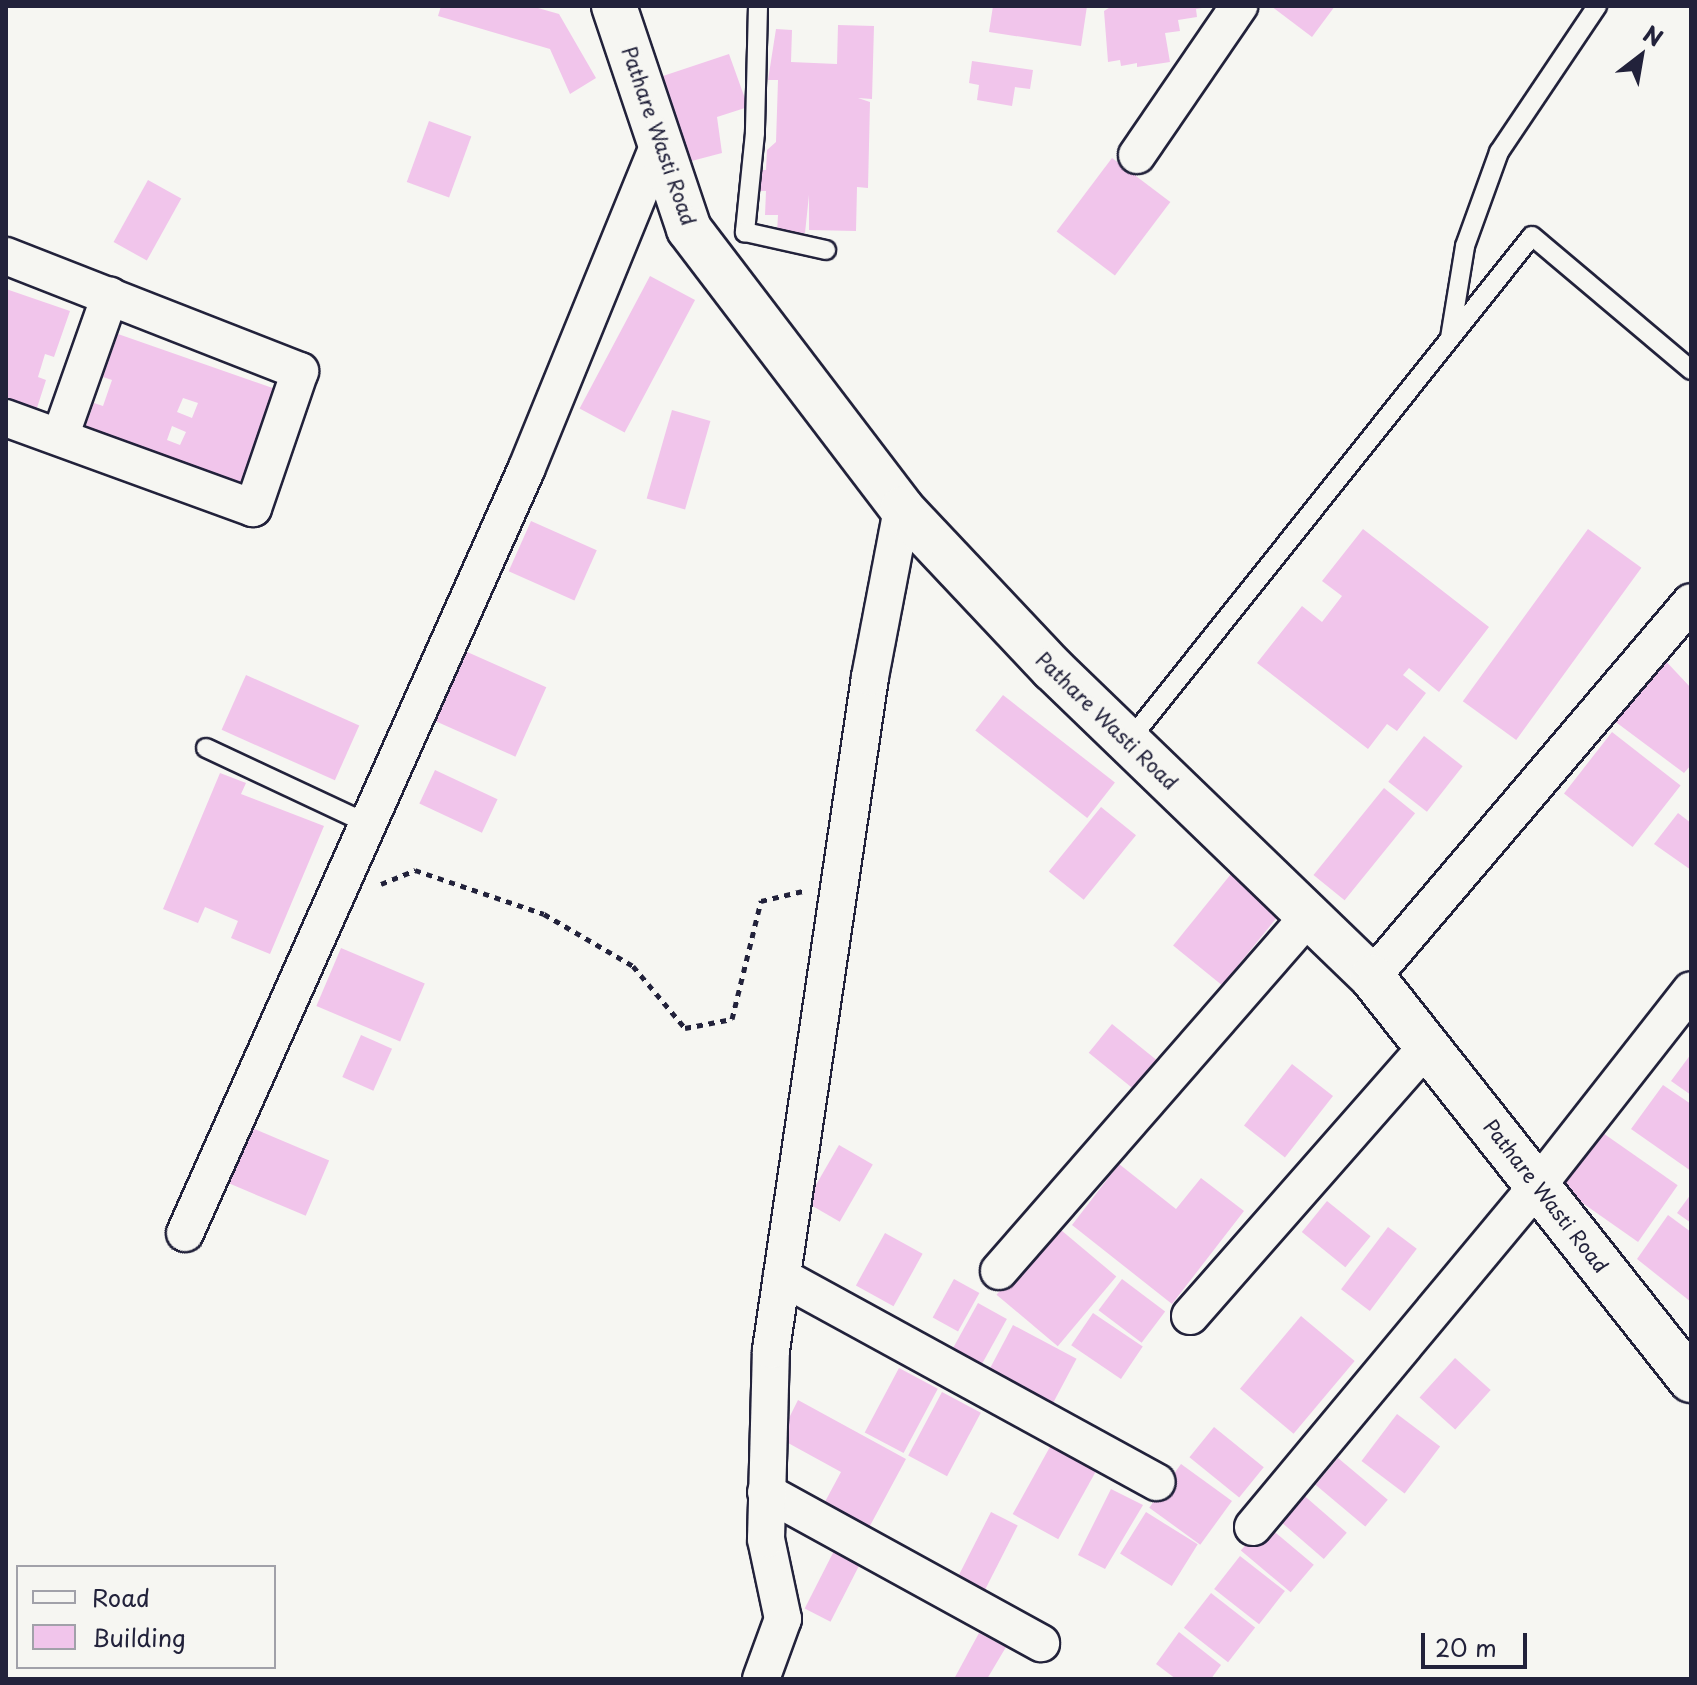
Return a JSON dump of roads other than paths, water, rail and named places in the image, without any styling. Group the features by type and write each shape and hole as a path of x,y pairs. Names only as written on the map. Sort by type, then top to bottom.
{"street":[{"name":"Pathare Wasti Road","path":"614,6 689,229 902,509 1128,742 1372,977 1690,1377"},
{"path":"1137,155 1239,6"},
{"path":"185,1233 526,470 660,142"},
{"path":"6,256 300,371 253,508 6,418"},
{"path":"60,437 110,296"},
{"path":"761,1679 783,1619 768,1565 766,1492 771,1350 840,882 902,509"},
{"path":"1372,977 1691,602"},
{"path":"999,1271 1309,916"},
{"path":"1253,1527 1539,1184 1691,990"},
{"path":"1190,1316 1427,1046"},
{"path":"782,1277 1157,1482"},
{"path":"766,1492 1041,1643"}],"lane":[{"path":"758,6 755,133 745,232 826,250"},
{"path":"1449,341 1465,246 1499,152 1597,6"},
{"path":"1128,742 1532,236 1691,370"},
{"path":"206,748 368,824"}]}
